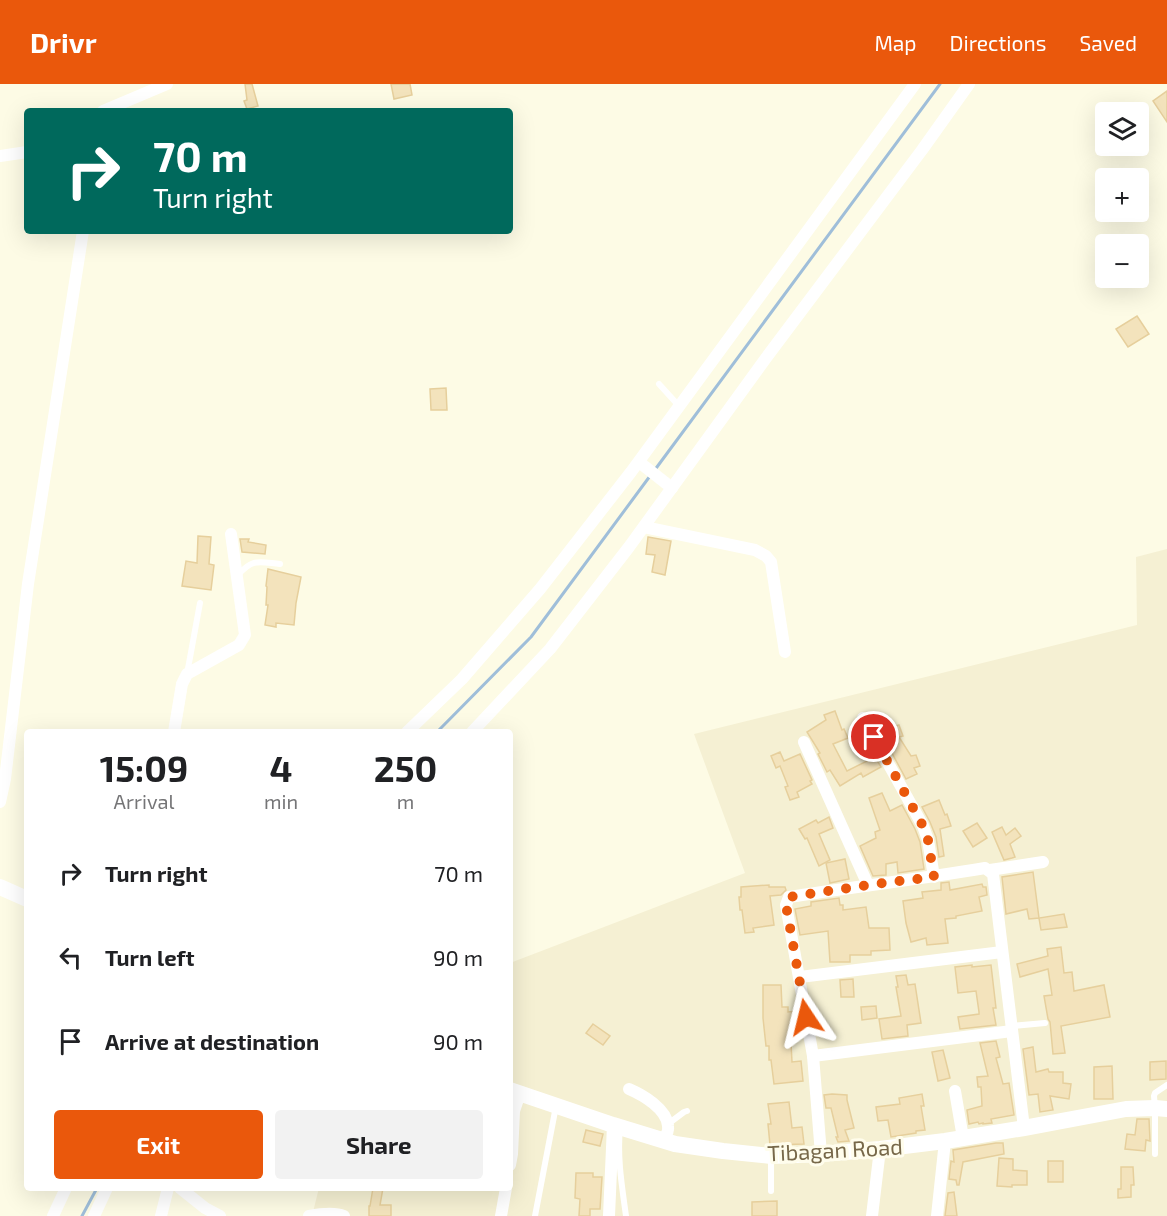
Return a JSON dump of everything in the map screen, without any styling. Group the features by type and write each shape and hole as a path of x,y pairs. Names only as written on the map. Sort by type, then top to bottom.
{"main road":[{"path":"0,887 24,897"},
{"name":"Tibagan Road","path":"515,1092 617,1126 666,1132 675,1144 771,1156 880,1149 945,1141 1126,1109 1161,1108"}],"street":[{"path":"110,108 167,84"},
{"path":"410,729 462,679 540,589 642,464 680,406 915,84"},
{"path":"475,729 550,649 644,527 669,485 922,150 969,84"},
{"path":"0,156 24,152"},
{"path":"0,802 5,779 28,584 83,234"},
{"path":"642,464 669,485"},
{"path":"644,527 756,550 766,556 771,562 785,652"},
{"path":"174,729 182,684 187,674 239,645 246,635 231,534"},
{"path":"863,717 923,826 928,840 934,877"},
{"path":"804,742 817,781 868,885"},
{"path":"821,1154 813,1056 786,905 789,897 985,868 990,870 1043,862"},
{"path":"990,870 993,874 1024,1128"},
{"path":"800,977 1002,952"},
{"path":"813,1056 1011,1028"},
{"path":"629,1089 654,1103 667,1120 666,1132"},
{"path":"955,1091 963,1138"},
{"path":"513,1132 515,1092"},
{"path":"609,1216 617,1126"},
{"path":"938,1216 945,1141"},
{"path":"872,1216 880,1149"},
{"path":"53,1216 65,1191"},
{"path":"94,1216 106,1191"},
{"path":"161,1216 167,1191"},
{"path":"184,1191 205,1208 220,1216"},
{"path":"501,1216 505,1191"},
{"path":"309,1216 330,1214 344,1216"}],"lane":[{"path":"658,384 680,406"},
{"path":"237,575 250,563 280,564"},
{"path":"187,674 200,603"},
{"path":"1011,1028 1044,1023"},
{"path":"1155,1154 1161,1108 1154,1096 1167,1085"},
{"path":"535,1216 556,1106"},
{"path":"666,1132 687,1111"},
{"path":"617,1126 626,1216"},
{"path":"771,1156 771,1191"}],"shaded area":[{"path":"1167,549 1167,1216 312,1216 318,1191 513,1191 513,962 745,873 694,734 1137,625 1136,557"}],"building":[{"path":"245,84 252,84 258,106 247,108 244,101 247,100"},
{"path":"391,84 410,84 412,95 394,99"},
{"path":"1167,91 1167,122 1153,101"},
{"path":"1137,316 1149,334 1128,347 1116,329"},
{"path":"446,388 447,410 431,410 430,389"},
{"path":"198,536 211,537 209,564 214,565 211,590 182,586 186,561 197,563"},
{"path":"648,537 671,541 665,575 652,572 655,555 646,554"},
{"path":"240,539 249,539 248,542 266,545 265,554 242,552"},
{"path":"268,569 301,577 294,625 276,623 276,627 265,625 268,605 266,605 266,586"},
{"path":"835,711 842,730 844,729 848,738 833,744 847,771 875,757 881,767 863,777 861,773 840,786 830,770 827,772 818,754 820,753 807,732 826,720 824,715"},
{"path":"899,725 903,736 899,737 911,756 916,755 920,766 914,768 917,774 906,779 880,731"},
{"path":"780,752 784,761 800,754 812,780 810,781 812,784 797,792 799,797 790,800 785,787 788,786 780,766 776,768 771,756"},
{"path":"882,793 890,811 902,805 920,842 924,869 898,873 897,862 886,864 886,875 873,876 860,846 876,838 875,832 880,830 869,798"},
{"path":"939,800 951,826 940,829 944,856 939,857 936,837 922,807"},
{"path":"829,817 833,828 819,834 830,860 819,866 807,838 805,839 799,829 816,820 818,823"},
{"path":"977,823 987,838 973,847 963,831"},
{"path":"1002,827 1006,835 1015,828 1021,836 1010,844 1015,857 1004,860 992,832"},
{"path":"845,859 849,879 830,883 826,863"},
{"path":"1033,872 1039,918 1029,919 1027,909 1006,914 1002,877"},
{"path":"949,882 950,890 982,884 986,887 987,895 979,897 982,911 945,919 948,943 927,945 926,938 911,942 903,901 923,898 922,892 941,890 941,883"},
{"path":"769,885 769,887 785,887 786,890 781,895 770,896 774,925 753,928 754,932 745,933 742,910 740,910 741,887"},
{"path":"839,898 843,910 866,907 869,928 889,928 890,950 871,951 871,955 850,955 850,962 830,962 828,931 800,935 795,909 811,906 811,902"},
{"path":"1064,914 1067,927 1041,930 1039,918"},
{"path":"1061,947 1064,973 1072,972 1074,991 1104,985 1110,1017 1061,1026 1065,1053 1053,1054 1050,1022 1044,996 1052,995 1048,969 1020,977 1017,964 1048,956 1047,949"},
{"path":"972,965 972,967 991,965 996,1025 960,1029 958,1017 979,1014 979,1012 976,991 958,993 955,967"},
{"path":"906,975 908,985 915,984 921,1023 907,1025 908,1036 882,1039 879,1019 901,1016 896,976"},
{"path":"853,979 854,997 841,997 840,980"},
{"path":"763,985 781,985 782,1007 788,1007 788,1012 797,1011 798,1024 790,1024 792,1062 801,1061 803,1081 774,1084 771,1060 769,1060 769,1046 766,1046"},
{"path":"876,1006 877,1018 862,1020 861,1007"},
{"path":"593,1024 610,1036 603,1045 586,1033"},
{"path":"996,1041 1000,1057 996,1058 1003,1084 1009,1083 1014,1115 991,1119 992,1123 969,1124 967,1110 982,1106 981,1087 978,1087 977,1077 988,1076 980,1043"},
{"path":"1033,1047 1036,1072 1048,1069 1049,1072 1063,1072 1063,1083 1071,1084 1069,1099 1050,1096 1053,1110 1040,1112 1038,1094 1029,1095 1023,1049"},
{"path":"943,1050 950,1078 938,1081 932,1052"},
{"path":"1166,1061 1166,1079 1150,1080 1150,1062"},
{"path":"1112,1066 1113,1099 1094,1099 1094,1067"},
{"path":"922,1094 924,1106 921,1106 925,1130 891,1137 888,1120 878,1121 876,1107 900,1104 899,1098"},
{"path":"824,1095 847,1095 854,1128 845,1130 849,1141 838,1142 836,1137 838,1137 831,1108 826,1108"},
{"path":"789,1102 792,1128 802,1127 804,1144 770,1145 768,1124 771,1124 768,1104"},
{"path":"1137,1119 1149,1119 1150,1141 1146,1140 1145,1151 1125,1149 1127,1134 1135,1135"},
{"path":"586,1130 603,1134 600,1146 583,1142"},
{"path":"1003,1143 1004,1154 963,1162 959,1185 956,1180 949,1179 951,1161 954,1162 953,1150"},
{"path":"999,1158 1013,1159 1013,1170 1027,1171 1027,1185 997,1186"},
{"path":"1048,1161 1063,1161 1063,1182 1048,1182"},
{"path":"1121,1167 1133,1167 1134,1185 1131,1185 1131,1197 1118,1198 1118,1189 1121,1189"},
{"path":"576,1173 593,1173 593,1177 602,1177 600,1209 590,1209 590,1216 579,1216 580,1199 575,1198"},
{"path":"372,1191 382,1191 380,1205 391,1205 391,1216 369,1216"},
{"path":"954,1192 957,1216 945,1216 948,1193"},
{"path":"777,1201 777,1216 752,1216 752,1202"}],"waterway":[{"path":"654,471 940,84"},
{"path":"440,729 531,637 650,476"},
{"path":"82,1216 95,1191"}],"route":[{"path":"806,1017 786,905 789,897 934,877 928,840 923,826 874,737"}]}
